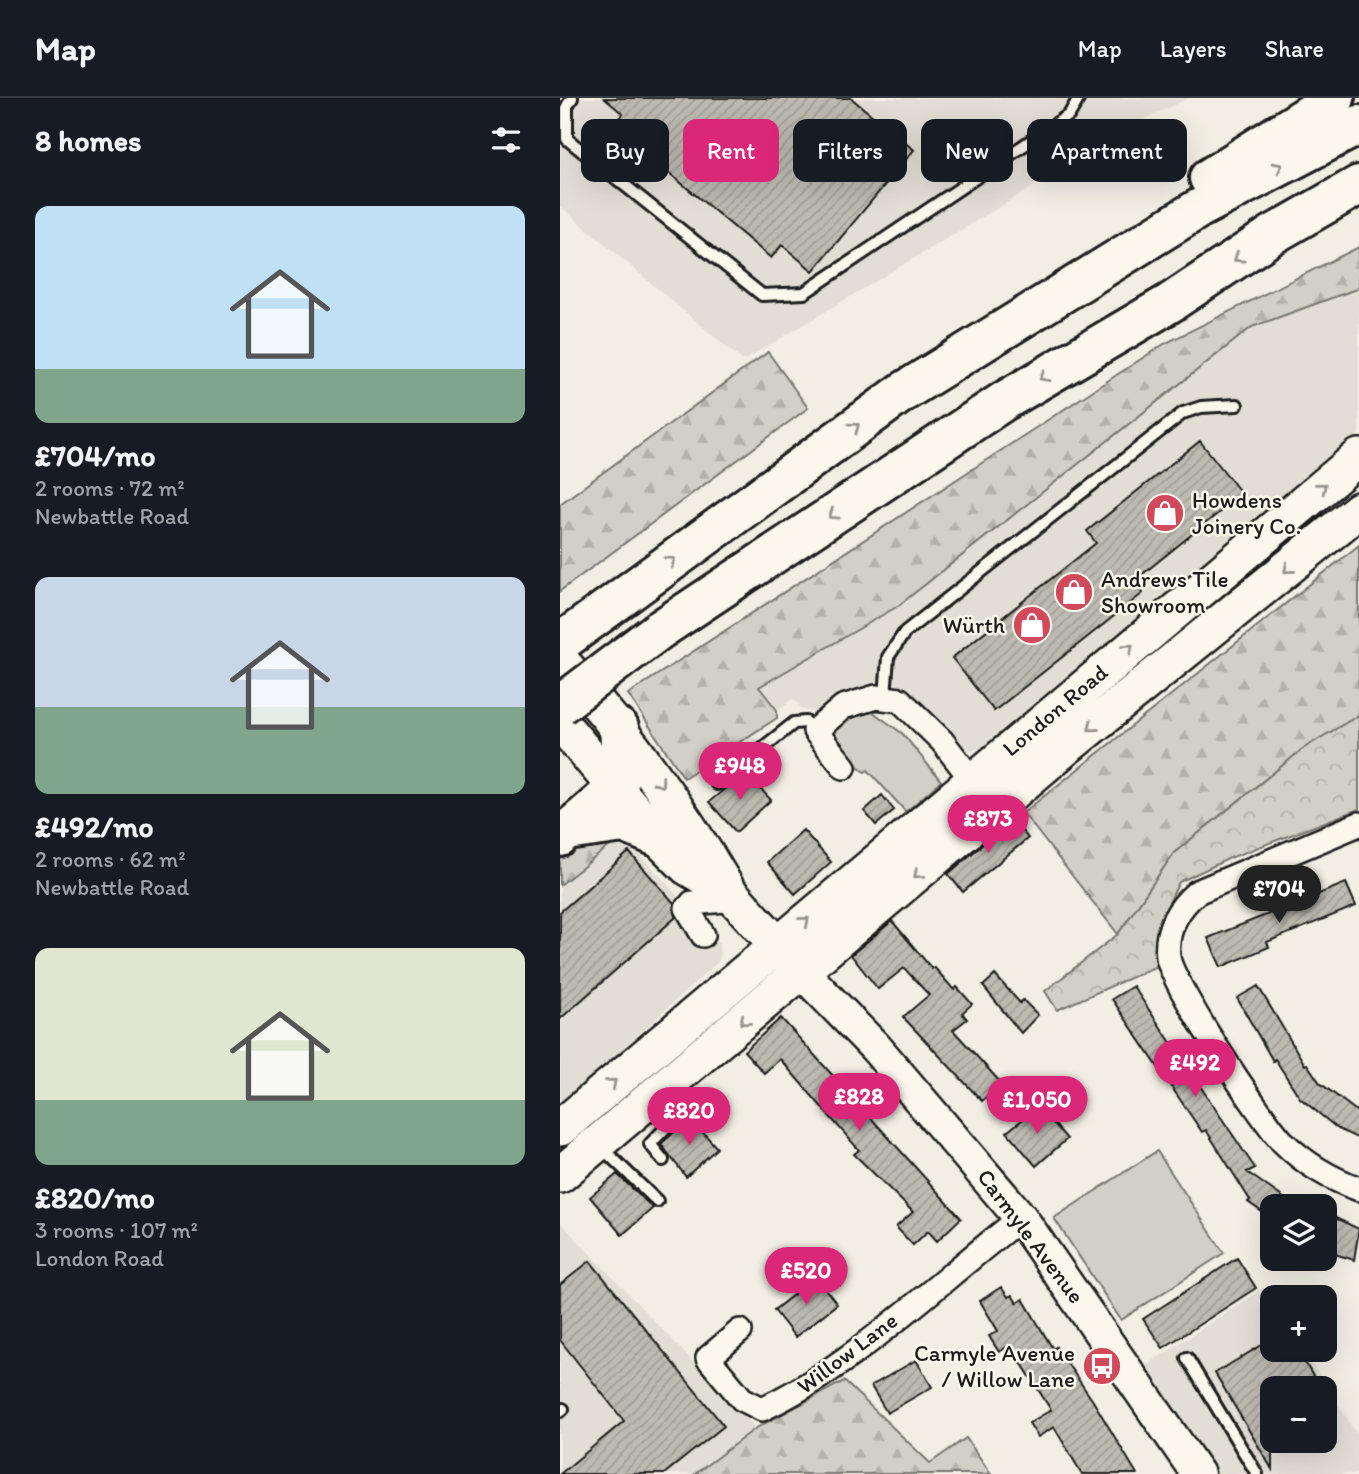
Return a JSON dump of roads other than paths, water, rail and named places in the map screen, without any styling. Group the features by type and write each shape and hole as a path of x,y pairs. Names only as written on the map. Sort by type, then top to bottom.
{"highway":[{"path":"560,643 903,392 1190,190 1335,98"},
{"path":"903,392 1198,209 1359,125"},
{"path":"560,705 658,631 1004,401 1170,303 1272,235 1359,185"},
{"path":"1272,235 1359,197"},
{"path":"564,834 618,787 621,757 619,729"},
{"path":"564,834 624,824 657,837"}],"main road":[{"name":"London Road","path":"654,1072 777,944 1359,457"},
{"name":"London Road","path":"560,1175 576,1126 802,972 995,808 1359,510"},
{"name":"Carmyle Avenue","path":"560,660 619,729 684,816 732,896 876,1048 1021,1218 1198,1474"},
{"name":"Carmyle Avenue","path":"560,722 618,787 657,837 687,867 732,896"}],"street":[{"path":"844,767 815,731 843,706 885,697 900,700 942,741 995,808"},
{"path":"1359,824 1197,892 1178,911 1168,936 1167,948 1176,983 1269,1126 1318,1170 1359,1189"},
{"path":"703,935 689,905 732,896"},
{"name":"Willow Lane","path":"740,1331 708,1358 742,1399 762,1409 793,1395 1021,1218"}],"lane":[{"path":"572,98 567,106 567,139 762,295 804,293 1069,115 1079,98"},
{"path":"885,697 888,657 905,632 1184,413 1201,407 1237,405"},
{"path":"718,784 794,723 806,722 815,731"},
{"path":"654,1072 685,1108 650,1144 663,1160"},
{"path":"576,1126 608,1150 657,1201"},
{"path":"1187,1358 1257,1474"}],"place":[{"name":"Howdens Joinery Co.","path":"1165,513"},
{"name":"Andrews Tile Showroom","path":"1074,592"},
{"name":"Würth","path":"1032,625"},
{"name":"Carmyle Avenue / Willow Lane","path":"1102,1366"}]}
